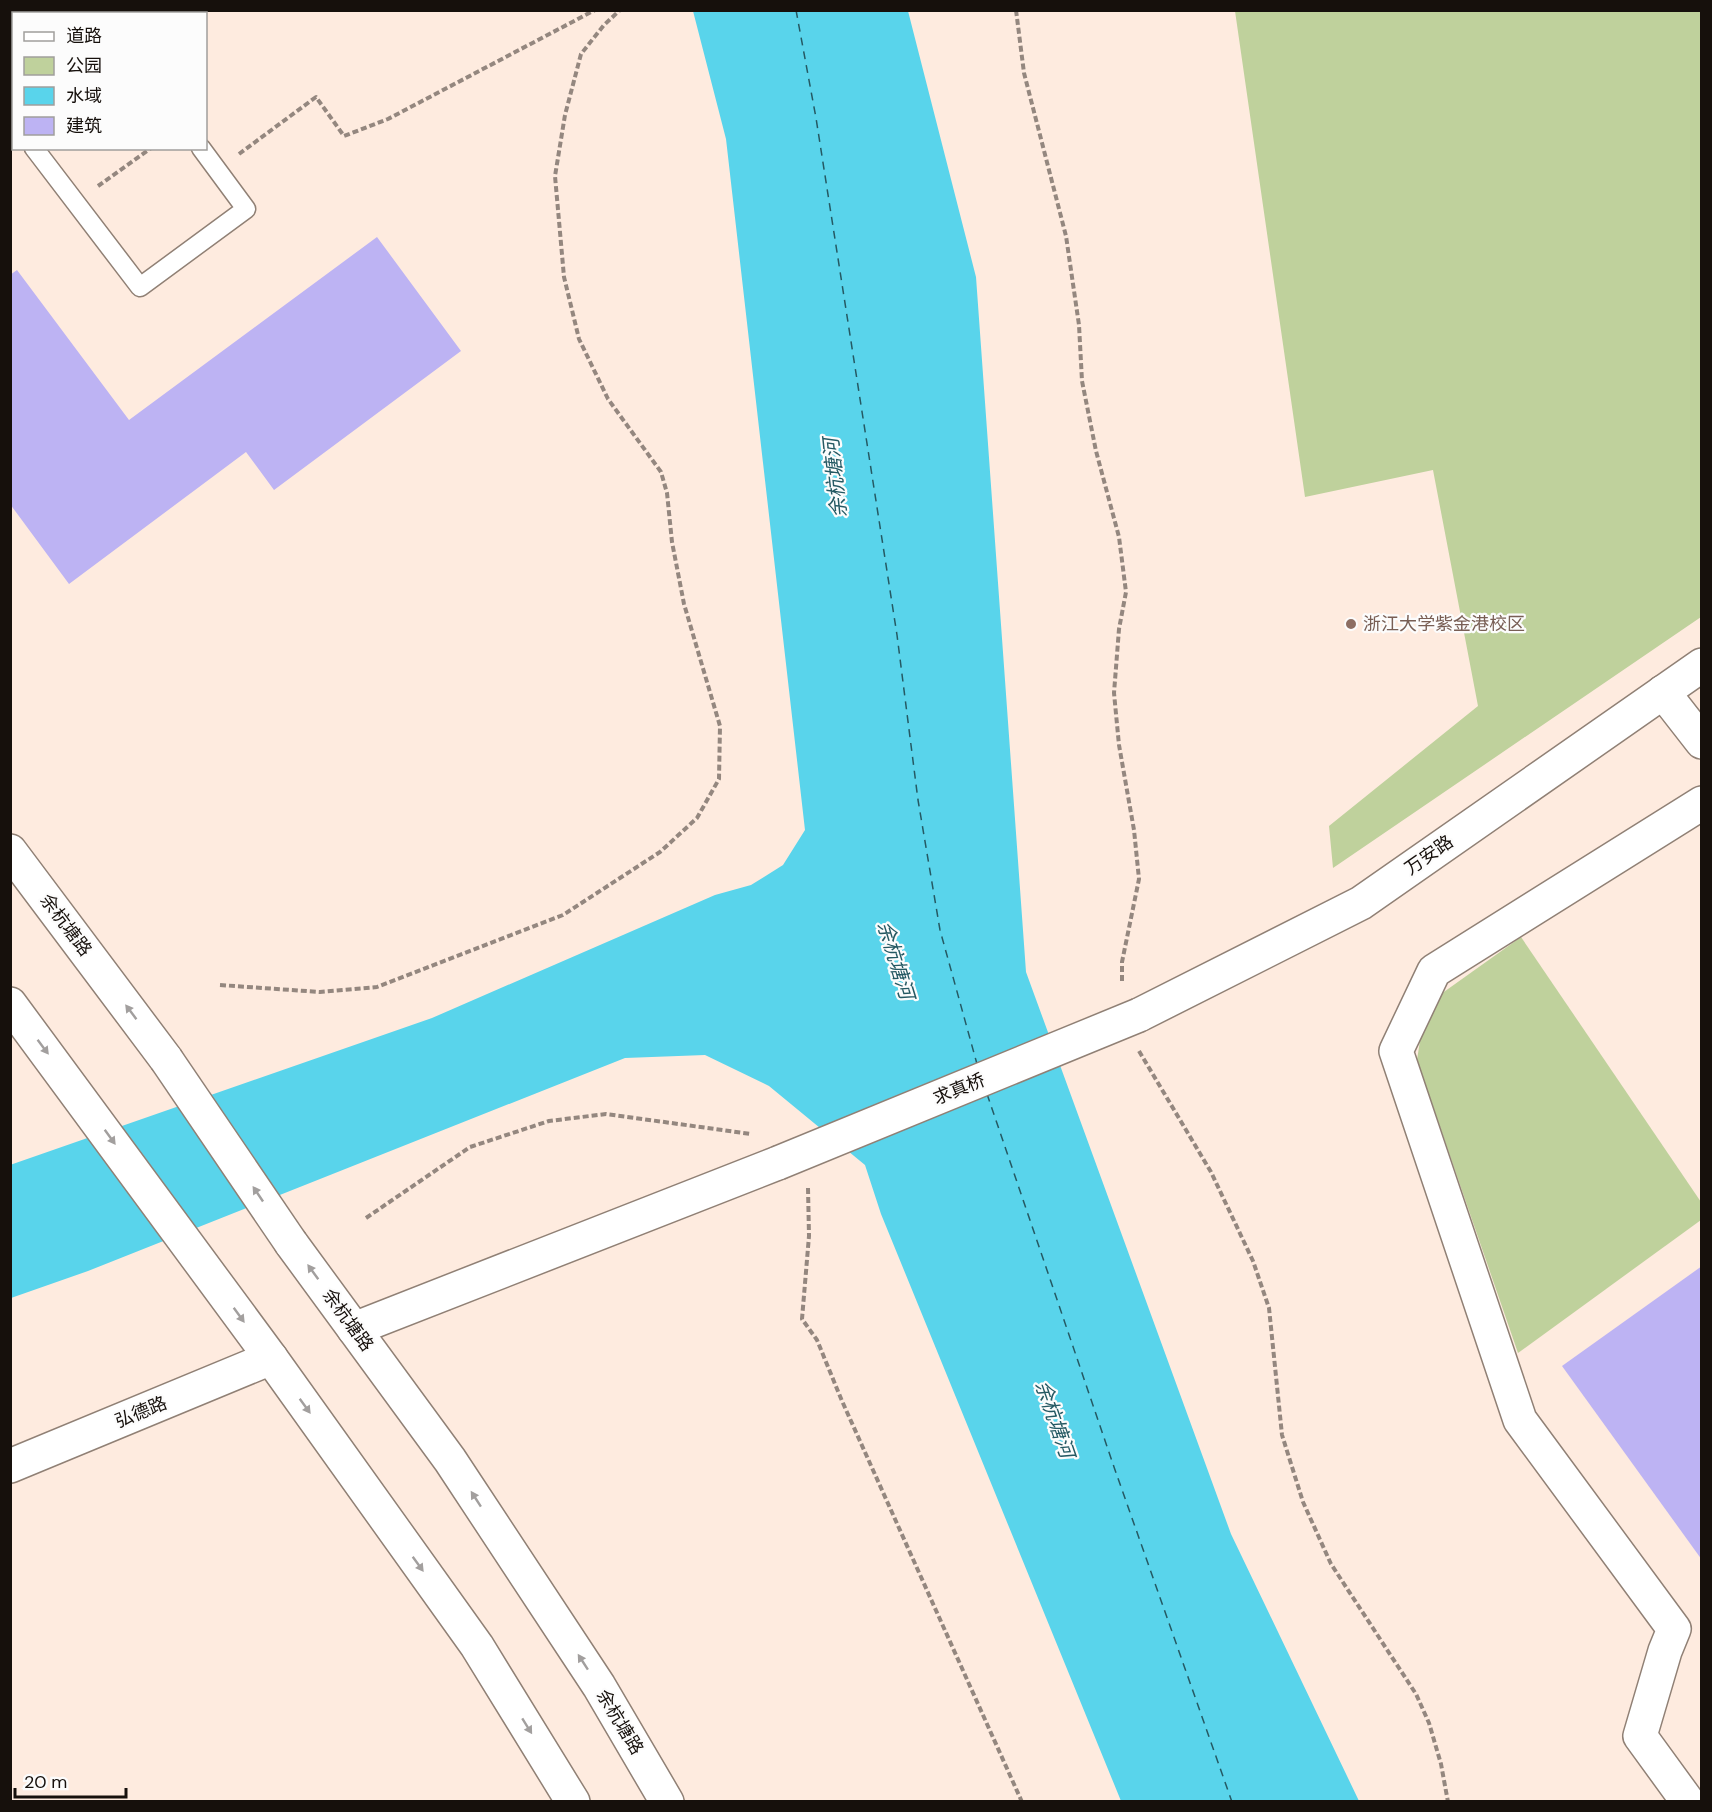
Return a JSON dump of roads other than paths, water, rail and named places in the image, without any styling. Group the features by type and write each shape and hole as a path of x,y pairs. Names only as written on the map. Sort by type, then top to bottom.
{"street":[{"name":"万安路","path":"1132,1017 1361,903 1701,665"},
{"path":"1662,692 1701,742"},
{"path":"1688,1802 1640,1736 1665,1651 1674,1629 1520,1420 1395,1051 1434,971 1701,803"},
{"name":"余杭塘路","path":"10,851 166,1059 291,1243 450,1460 599,1686 667,1802"},
{"path":"10,1004 271,1358 477,1646 573,1802"},
{"name":"求真桥","path":"354,1329 791,1172 1132,1017"},
{"name":"弘德路","path":"10,1466 271,1358"}],"lane":[{"path":"36,150 140,287 246,209 202,150"}],"water":[{"name":"余杭塘河","path":"693,11 908,11 976,277 1026,972 1231,1534 1359,1801 1121,1801 881,1214 865,1165 769,1086 705,1055 625,1058 88,1271 11,1298 10,1165 432,1018 715,895 751,885 783,865 805,830 726,139"}],"place":[{"name":"浙江大学紫金港校区","path":"1351,624"}]}
